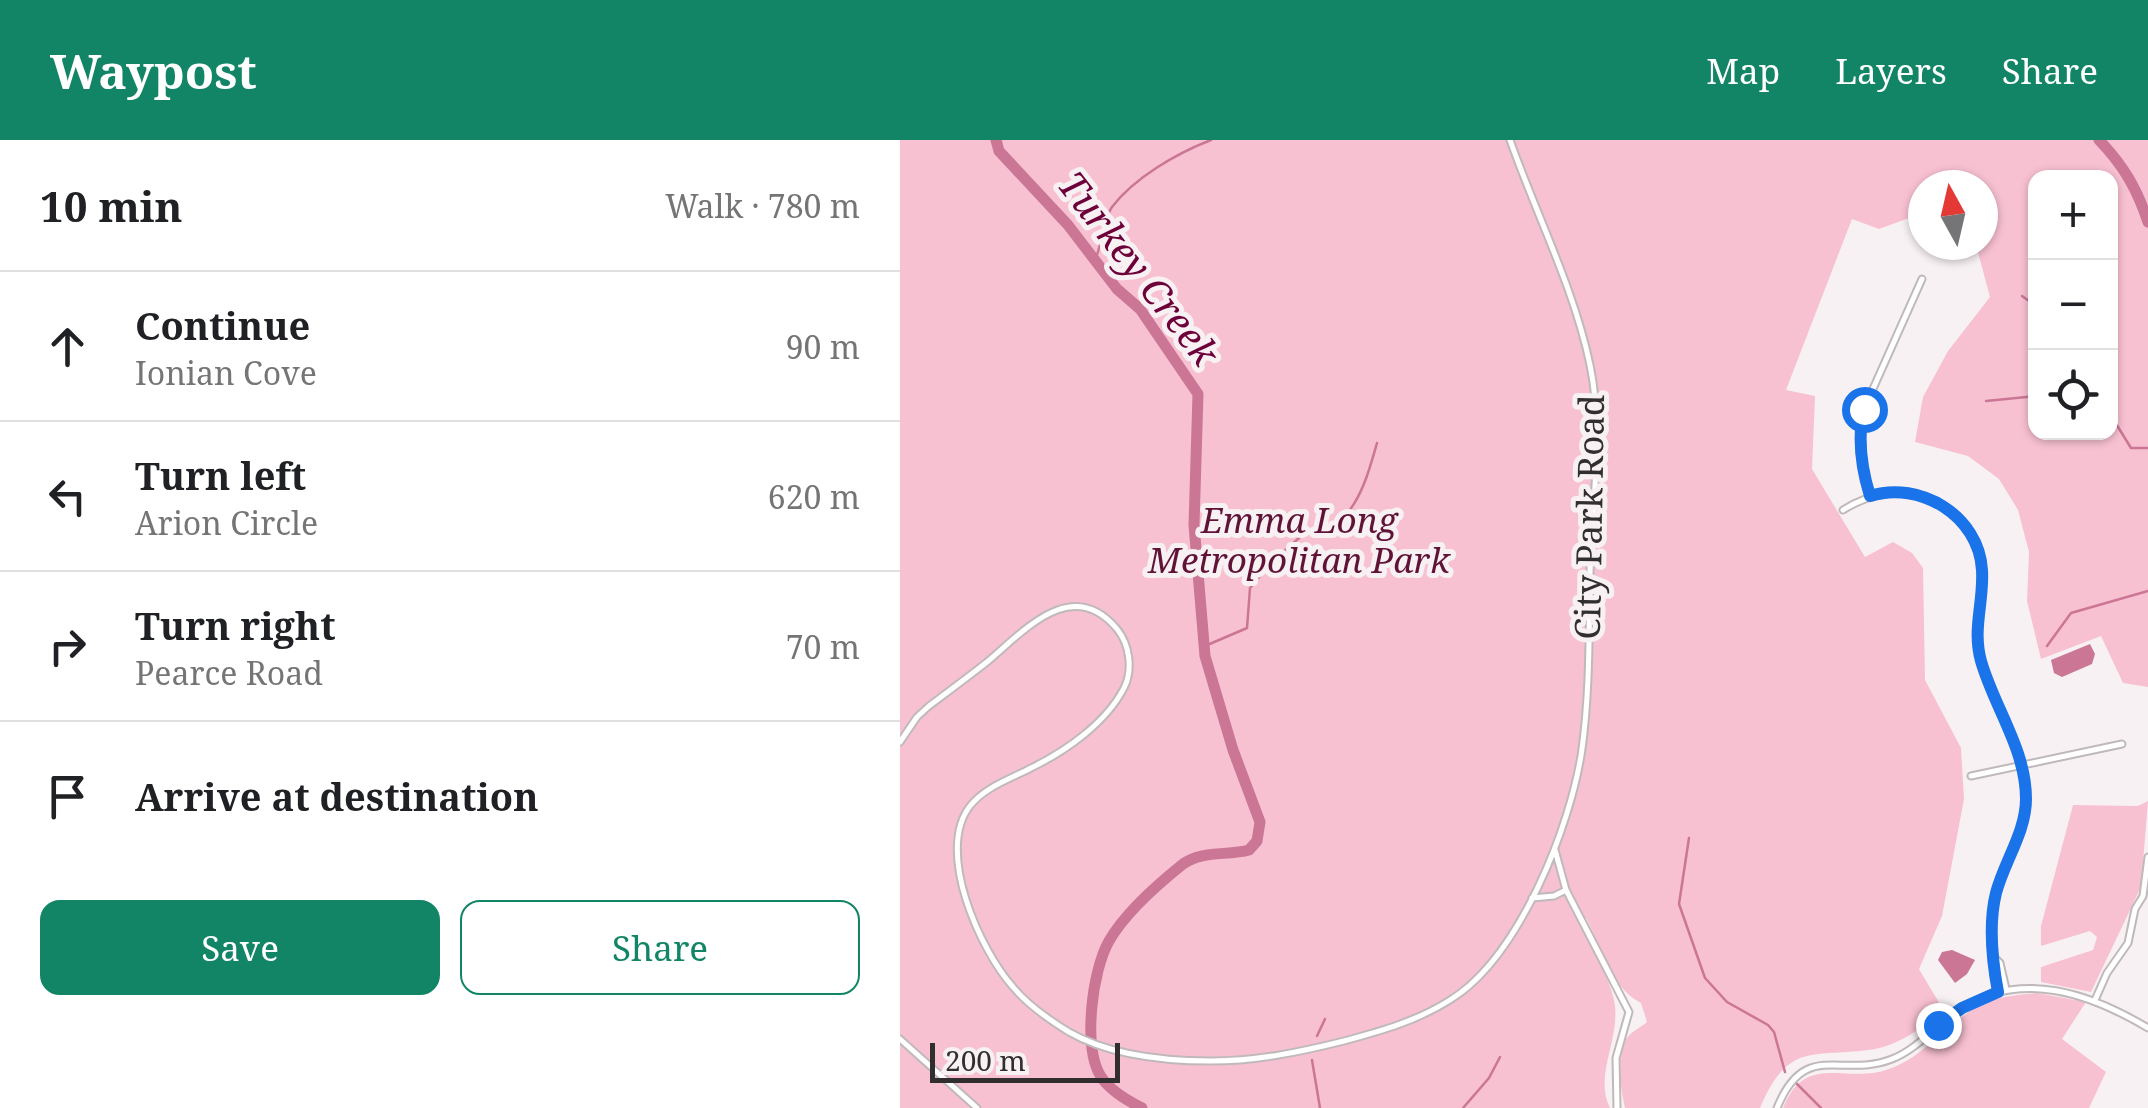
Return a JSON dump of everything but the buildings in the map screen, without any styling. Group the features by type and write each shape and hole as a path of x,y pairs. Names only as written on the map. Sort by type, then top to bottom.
{"street":[{"name":"City Park Road","path":"900,742 917,716 1044,615 1070,607 1088,608 1113,624 1124,638 1127,681 1106,714 1060,752 978,798 960,825 955,850 957,870 973,914 1007,980 1015,991 1060,1026 1088,1041 1188,1061 1250,1060 1316,1048 1396,1026 1449,1001 1479,976 1501,950 1532,898 1555,847 1578,768 1583,740 1594,486 1594,391 1580,331 1510,140"},
{"path":"1870,496 1862,464 1860,427 1864,409 1922,279"},
{"path":"1843,510 1870,496 1896,492 1927,498 1954,514 1973,540 1982,571 1976,627 1978,652 2010,728 2026,797 2025,811 1996,891 1992,919 1998,992"},
{"path":"1971,776 2122,744"},
{"path":"1555,847 1566,890 1629,1012 1616,1058 1617,1108"},
{"path":"2095,1000 2128,943 2148,857"},
{"path":"1532,898 1554,896 1566,890"},
{"path":"1995,958 2000,962 2006,990"},
{"path":"1777,1108 1790,1082 1802,1070 1815,1064 1863,1065 1893,1058 1962,1008 2006,990 2038,988 2095,1000 2148,1028"},
{"path":"900,1038 976,1108"}],"green space":[{"name":"Emma Long Metropolitan Park","path":"900,140 2148,140 2148,687 2123,683 2101,636 2041,659 2027,601 2029,552 2018,510 1999,479 1968,456 1915,442 1923,397 1948,351 1990,297 1980,260 1998,260 1998,170 1908,170 1908,218 1879,229 1852,219 1786,390 1815,396 1812,469 1865,557 1893,542 1912,553 1923,568 1925,680 1961,748 1964,799 1942,916 1919,969 1944,1011 1912,1034 1884,1047 1806,1056 1793,1062 1771,1086 1760,1108 1625,1108 1620,1073 1623,1046 1628,1036 1647,1022 1641,1003 1614,977 1586,918 1582,928 1614,1000 1614,1028 1605,1082 1610,1108 900,1108"},
{"path":"2148,801 2141,887 2091,992 2041,982 2041,967 2093,950 2097,937 2090,931 2041,946 2041,926 2073,805 2138,806"},
{"path":"2037,993 2086,1002 2062,1039 2106,1072 2089,1108 1783,1108 1803,1080 1828,1073 1889,1069 1911,1058 1978,1006"}],"shaded area":[{"path":"2090,644 2095,654 2092,664 2062,677 2054,673 2051,660"},
{"path":"1952,950 1975,960 1967,974 1955,983 1938,960 1942,952"}],"waterway":[{"name":"Turkey Creek","path":"996,140 999,151 1068,225 1117,289 1140,309 1198,394 1194,525 1205,656 1260,822 1257,841 1249,850 1198,857 1173,872 1124,920 1103,954 1092,1008 1095,1062 1108,1085 1142,1108"},
{"path":"1095,260 1109,212 1121,196 1157,168 1211,140"},
{"path":"2099,140 2129,178 2148,222"},
{"path":"2022,296 2028,300"},
{"path":"1986,401 2028,397"},
{"path":"2118,427 2131,448 2148,448"},
{"path":"1205,646 1247,628 1250,588 1273,561 1308,530 1323,529 1347,513 1363,487 1377,443"},
{"path":"2047,646 2071,613 2148,591"},
{"path":"1689,838 1679,904 1705,978 1727,1002 1774,1032 1785,1072"},
{"path":"1317,1036 1325,1019"},
{"path":"1463,1108 1489,1078 1500,1057"},
{"path":"1312,1060 1320,1108"},
{"path":"1796,1083 1821,1108"}],"route":[{"path":"1864,409 1860,453 1870,496 1906,492 1937,502 1962,522 1978,550 1982,571 1976,627 1978,652 2010,728 2026,797 2022,824 1993,906 1993,964 1998,992 1982,997 1938,1025"}]}
